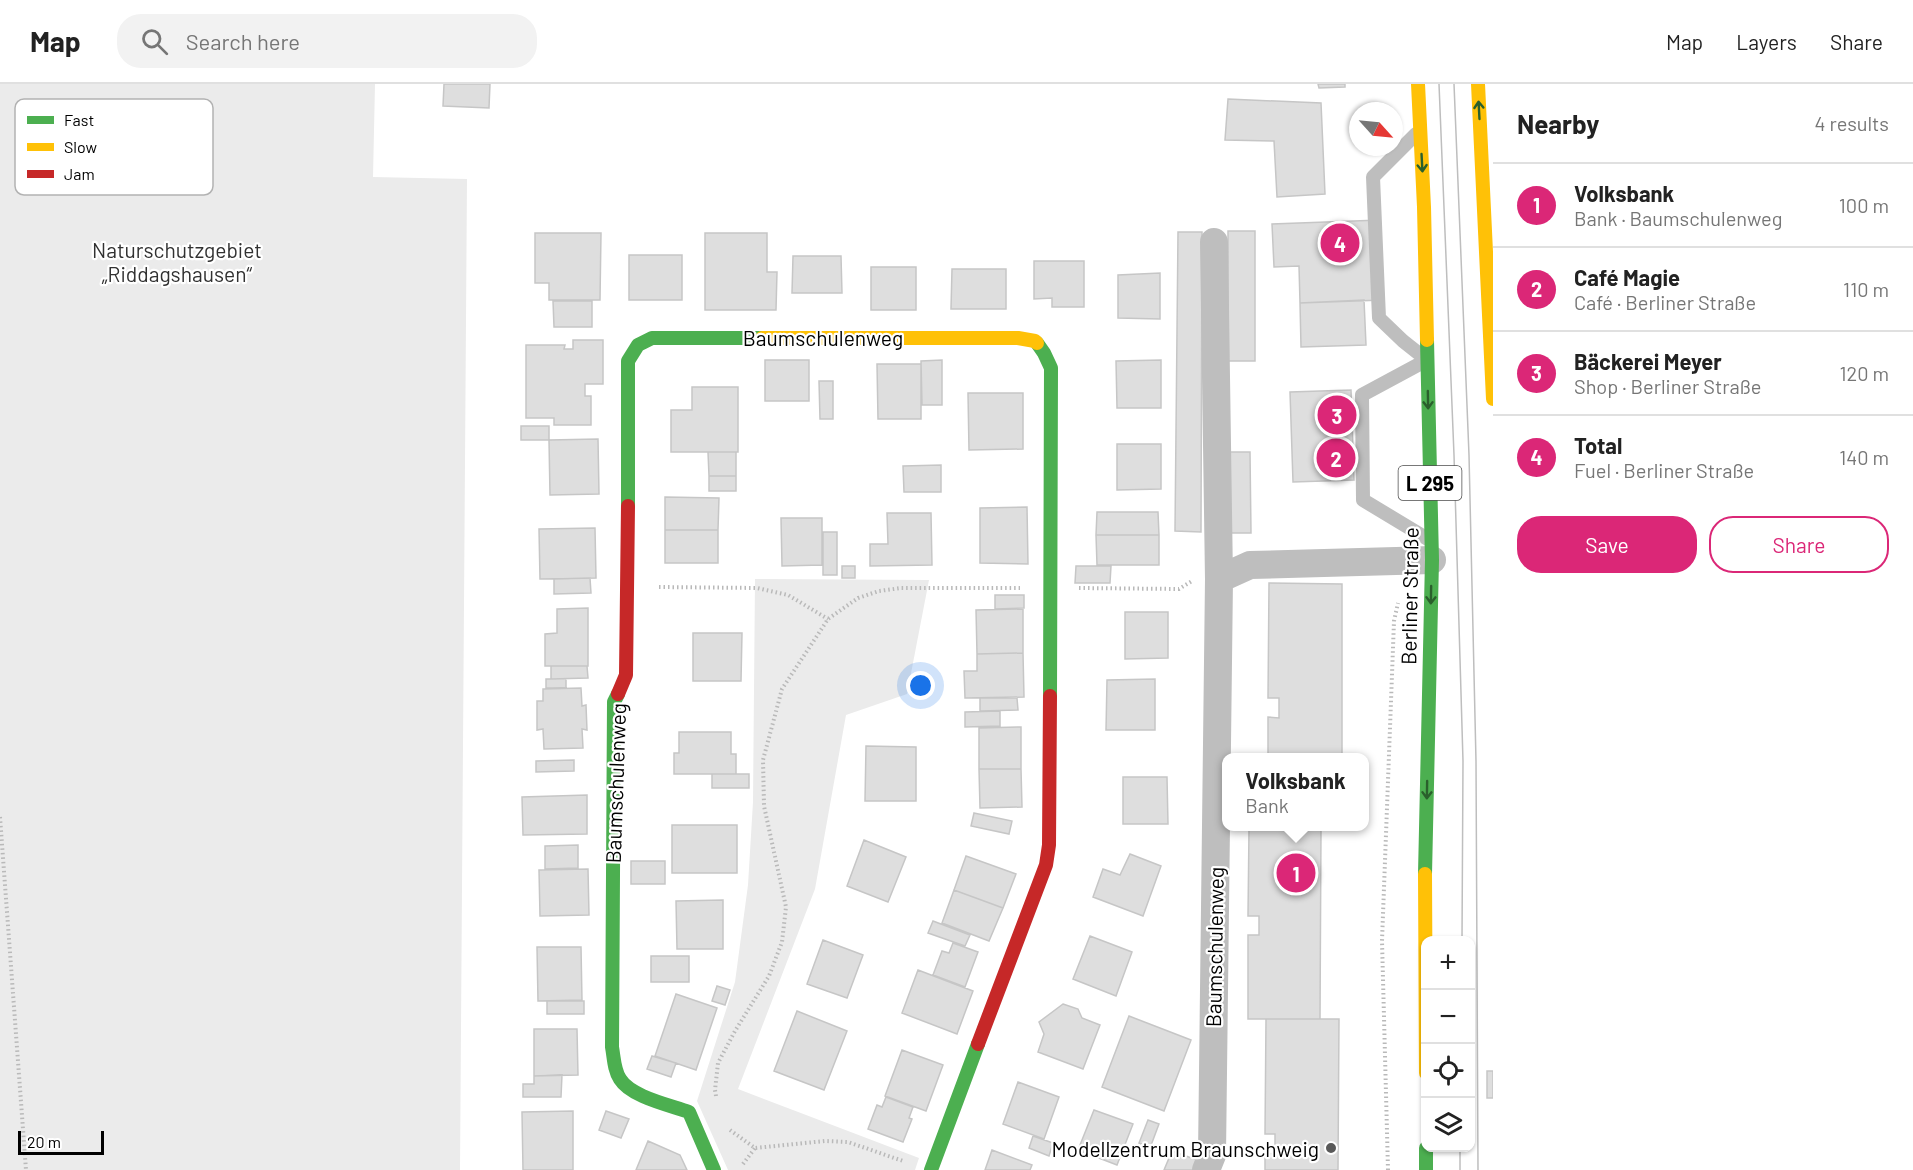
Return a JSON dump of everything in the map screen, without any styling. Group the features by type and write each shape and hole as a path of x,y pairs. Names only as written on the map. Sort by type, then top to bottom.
{"street":[{"name":"Berliner Straße","path":"1418,84 1424,207 1427,360 1423,554 1425,1044"},
{"path":"1478,84 1493,399"},
{"name":"Baumschulenweg","path":"1206,1170 1212,1155 1219,579 1214,242"},
{"name":"Baumschulenweg","path":"714,1170 689,1112 638,1093 623,1083 615,1065 612,1047 614,702 626,675 628,361 638,345 652,338 1018,338 1035,341 1051,368 1049,845 1047,865 931,1170"},
{"path":"1219,579 1250,565 1423,554"},
{"path":"1426,1152 1426,1170"}],"lane":[{"path":"1420,130 1374,177 1379,318 1402,341 1427,360 1362,394 1363,500 1423,554"}],"path":[{"path":"1388,1170 1382,941 1394,621 1423,554"},
{"path":"717,1099 715,1090 718,1063 769,976 782,942 786,907 764,806 763,760 782,689 828,619 858,598 879,591 901,588 1179,589 1191,581 1219,579"},
{"path":"628,587 757,588 788,595 828,619"},
{"path":"0,817 26,1170"},
{"path":"705,1147 725,1126 755,1148 825,1141 848,1142 913,1165"},
{"path":"739,1170 755,1148"}],"green space":[{"name":"Naturschutzgebiet „Riddagshausen“","path":"0,84 375,84 373,177 467,179 460,1170 0,1170"},
{"path":"755,579 929,580 907,694 846,715 815,889 738,1089 919,1158 915,1170 728,1170 697,1101 735,982 748,885 753,802"}],"building":[{"path":"444,84 490,84 489,108 443,106"},
{"path":"1318,84 1345,84 1345,87 1319,88"},
{"path":"1228,99 1321,103 1325,194 1277,197 1274,141 1225,140"},
{"path":"1380,220 1383,300 1300,303 1299,266 1274,267 1272,224"},
{"path":"1228,231 1255,231 1255,361 1228,361"},
{"path":"1178,232 1202,232 1201,532 1175,531"},
{"path":"535,233 601,233 600,300 549,300 549,283 535,283"},
{"path":"705,233 767,233 767,272 777,272 776,310 705,310"},
{"path":"629,255 682,255 682,300 629,300"},
{"path":"793,256 841,256 842,293 792,293"},
{"path":"1034,261 1084,261 1084,307 1052,307 1052,298 1034,299"},
{"path":"871,267 916,267 916,310 871,310"},
{"path":"952,269 1006,269 1006,309 951,309"},
{"path":"1160,273 1160,319 1118,318 1118,275"},
{"path":"1364,300 1366,345 1301,347 1300,303"},
{"path":"553,301 592,301 592,327 554,327"},
{"path":"573,340 603,340 603,384 585,384 585,396 591,396 591,425 554,425 554,418 526,418 526,345 565,345 564,349 573,349"},
{"path":"765,360 809,360 809,401 765,401"},
{"path":"942,360 942,405 922,405 921,361"},
{"path":"1161,360 1161,408 1117,408 1116,361"},
{"path":"877,364 921,364 921,419 878,419"},
{"path":"819,381 833,381 833,419 820,419"},
{"path":"692,387 738,387 738,452 671,452 671,410 692,410"},
{"path":"1351,390 1354,480 1293,482 1290,392"},
{"path":"968,393 1023,393 1023,449 969,450"},
{"path":"521,426 549,426 549,440 521,440"},
{"path":"598,439 599,494 550,495 549,440"},
{"path":"1117,444 1161,444 1161,489 1117,490"},
{"path":"708,452 736,452 736,476 709,476"},
{"path":"1227,452 1250,452 1251,533 1227,533"},
{"path":"941,465 941,492 904,492 903,466"},
{"path":"709,476 736,476 736,491 709,491"},
{"path":"665,497 719,498 718,530 665,530"},
{"path":"1027,507 1028,564 980,563 980,508"},
{"path":"1097,512 1158,512 1159,535 1096,535"},
{"path":"887,513 931,513 932,565 870,566 870,544 888,544"},
{"path":"781,518 822,518 822,565 782,566"},
{"path":"595,528 596,578 540,579 539,529"},
{"path":"665,530 718,530 718,563 665,563"},
{"path":"823,532 837,532 837,575 823,575"},
{"path":"1096,535 1159,535 1159,565 1097,565"},
{"path":"842,566 855,566 855,578 842,578"},
{"path":"1076,566 1111,566 1110,583 1075,583"},
{"path":"590,578 591,593 554,594 554,579"},
{"path":"1269,583 1342,584 1342,753 1268,753 1268,717 1279,718 1279,698 1268,698"},
{"path":"995,595 1024,595 1024,608 995,609"},
{"path":"588,608 588,666 545,666 545,634 557,633 557,609"},
{"path":"1023,609 1023,653 977,654 976,610"},
{"path":"1125,612 1168,612 1168,658 1125,659"},
{"path":"693,633 742,633 741,681 693,681"},
{"path":"1023,653 1024,697 965,698 964,671 977,671 977,654"},
{"path":"551,666 587,666 588,678 551,679"},
{"path":"546,679 566,679 566,688 546,688"},
{"path":"1155,679 1155,730 1106,730 1107,680"},
{"path":"581,688 582,706 586,705 587,730 582,729 583,748 544,749 543,729 537,730 537,701 543,701 543,689"},
{"path":"980,698 1017,698 1018,710 980,711"},
{"path":"1000,711 1000,726 965,727 965,712"},
{"path":"1021,727 1021,769 979,769 979,728"},
{"path":"679,732 731,732 731,754 736,754 736,774 674,774 674,753 679,753"},
{"path":"866,746 916,747 916,801 865,801"},
{"path":"574,760 574,771 536,772 536,761"},
{"path":"979,769 1021,769 1022,807 980,808"},
{"path":"712,774 749,774 749,788 712,788"},
{"path":"1123,777 1167,777 1168,824 1123,824"},
{"path":"587,795 587,834 523,835 522,797"},
{"path":"974,813 1012,821 1009,834 971,826"},
{"path":"672,825 737,825 737,873 672,873"},
{"path":"1249,831 1321,831 1320,1019 1248,1019 1248,935 1259,935 1259,916 1248,916"},
{"path":"864,840 906,857 888,902 847,886"},
{"path":"578,845 578,868 545,869 545,846"},
{"path":"1130,854 1161,866 1143,916 1093,897 1103,869 1120,875"},
{"path":"966,856 1016,874 1003,908 954,890"},
{"path":"631,861 665,861 665,884 631,884"},
{"path":"588,869 589,915 540,916 539,870"},
{"path":"954,890 1003,908 989,941 942,923"},
{"path":"723,900 723,949 677,949 676,901"},
{"path":"933,921 970,935 965,946 928,933"},
{"path":"1090,936 1132,952 1116,996 1073,979"},
{"path":"823,940 863,955 847,998 807,984"},
{"path":"953,943 978,952 965,987 933,975 942,951 949,953"},
{"path":"537,947 581,947 582,1000 538,1001"},
{"path":"651,956 689,956 689,982 651,982"},
{"path":"918,970 973,991 957,1034 902,1013"},
{"path":"717,986 730,990 725,1005 712,1001"},
{"path":"676,994 717,1008 696,1070 655,1056"},
{"path":"547,1001 584,1001 584,1014 547,1014"},
{"path":"1063,1004 1078,1009 1082,1018 1100,1025 1083,1069 1038,1052 1044,1034 1039,1022"},
{"path":"797,1011 847,1031 824,1090 774,1071"},
{"path":"1129,1016 1191,1040 1164,1111 1102,1087"},
{"path":"1266,1019 1339,1019 1338,1170 1265,1170 1265,1153 1275,1154 1275,1134 1265,1134"},
{"path":"534,1029 577,1029 578,1075 534,1076"},
{"path":"902,1050 943,1065 926,1111 885,1096"},
{"path":"652,1056 676,1063 671,1077 647,1069"},
{"path":"1487,1071 1493,1071 1493,1098 1487,1098"},
{"path":"562,1075 561,1097 523,1097 523,1084 534,1084 534,1076"},
{"path":"1018,1082 1059,1097 1044,1139 1003,1124"},
{"path":"886,1097 913,1107 909,1118 912,1119 903,1142 868,1129 877,1105 882,1107"},
{"path":"1094,1110 1133,1124 1117,1165 1078,1150"},
{"path":"573,1111 573,1170 523,1170 522,1112"},
{"path":"606,1111 629,1119 621,1138 599,1130"},
{"path":"1148,1120 1159,1124 1150,1148 1139,1143"},
{"path":"1033,1136 1053,1143 1049,1156 1029,1148"},
{"path":"648,1141 680,1155 687,1170 636,1170"},
{"path":"992,1150 1032,1165 1030,1170 985,1170"},
{"path":"1172,1151 1197,1160 1193,1170 1164,1170"}],"tram line":[{"path":"1439,84 1454,455 1463,761 1462,936"},
{"path":"1454,84 1469,455 1476,761 1478,1170"},
{"path":"1460,1152 1460,1170"}],"traffic: fast":[{"path":"628,506 628,361 638,345 652,338 762,338"},
{"path":"1425,874 1432,560 1427,340"},
{"path":"1037,343 1051,368 1050,696"},
{"path":"618,694 614,702 612,1047 614,1064 620,1079 633,1091 689,1112 714,1170"},
{"path":"931,1170 978,1044"},
{"path":"1426,1152 1426,1170"}],"traffic: slow":[{"path":"1418,84 1427,340"},
{"path":"1478,84 1493,399"},
{"path":"762,338 1018,338 1037,343"},
{"path":"1425,874 1426,1044"}],"traffic: jam":[{"path":"618,694 626,675 628,506"},
{"path":"978,1044 1046,865 1049,845 1050,696"}],"place":[{"name":"Total","path":"1340,243"},
{"name":"Bäckerei Meyer","path":"1337,415"},
{"name":"Café Magie","path":"1336,458"},
{"name":"Volksbank","path":"1296,873"},
{"name":"Modellzentrum Braunschweig","path":"1331,1148"}]}
